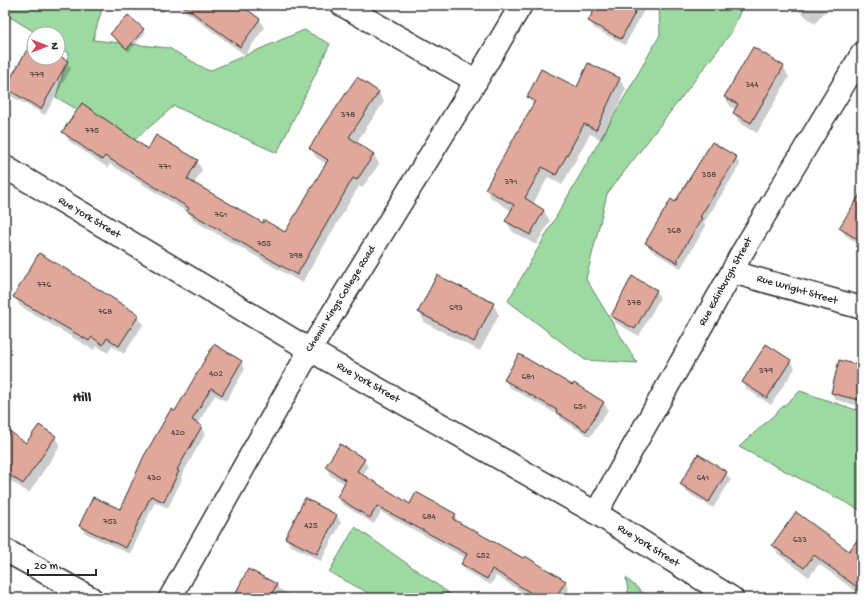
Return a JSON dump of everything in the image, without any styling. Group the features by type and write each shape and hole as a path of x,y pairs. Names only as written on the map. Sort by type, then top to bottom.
{"street":[{"path":"342,5 476,81"},
{"name":"Chemin Kings College Road","path":"170,598 310,350 476,81 521,5"},
{"name":"Rue Edinburgh Street","path":"596,513 740,256 862,54"},
{"name":"Rue York Street","path":"5,167 310,350 596,513 732,598"},
{"name":"Rue Wright Street","path":"732,272 862,308"},
{"path":"5,550 91,598"}],"green space":[{"path":"5,5 103,5 93,40 169,48 209,71 304,30 330,44 277,153 174,106 132,142 56,97 69,53 66,51 66,26 26,27 5,14"},
{"path":"659,5 743,5 731,33 607,194 586,279 637,363 585,360 508,301 660,35"},
{"path":"800,391 862,412 862,511 739,447"},
{"path":"355,527 456,598 378,598 329,572"},
{"path":"626,578 649,598 629,598"}],"building":[{"path":"182,5 241,5 260,19 240,47"},
{"path":"597,5 639,5 621,39 588,21"},
{"path":"128,15 144,29 127,49 110,34"},
{"path":"753,47 784,66 751,123 733,113 738,104 724,97"},
{"path":"26,51 26,66 65,66 41,109 5,88"},
{"path":"588,63 620,78 596,130 584,124 556,175 542,167 525,198 544,210 530,235 505,221 514,205 485,189 535,101 527,97 541,69 577,87"},
{"path":"357,77 379,92 349,137 374,154 357,180 353,178 297,275 187,211 189,208 105,156 102,160 62,132 82,103 148,149 156,135 198,160 187,179 263,223 264,220 285,232 328,160 309,148"},
{"path":"712,142 737,157 700,217 702,218 678,258 678,263 645,243 671,199 675,202"},
{"path":"862,191 862,242 839,228"},
{"path":"39,253 139,315 119,346 107,338 103,345 92,337 89,341 13,297"},
{"path":"437,275 494,303 474,342 418,312"},
{"path":"632,276 657,290 635,329 611,316"},
{"path":"214,344 242,361 222,395 211,388 192,420 202,426 177,470 179,471 164,502 151,496 126,548 79,526 93,497 120,509 144,456 171,409 175,411"},
{"path":"766,344 791,360 767,398 742,382"},
{"path":"519,354 572,385 574,383 604,402 586,431 556,412 557,410 504,380"},
{"path":"839,360 862,366 862,401 831,393"},
{"path":"39,425 56,436 23,484 5,472 5,428 26,443"},
{"path":"340,444 365,459 357,471 410,504 416,492 456,514 453,519 523,558 525,556 566,581 555,598 539,598 492,569 487,579 461,564 467,554 377,506 370,518 337,497 346,480 325,467"},
{"path":"698,454 727,472 709,502 680,484"},
{"path":"305,498 337,515 317,554 285,538"},
{"path":"796,512 849,551 862,534 862,591 814,555 804,568 772,545"},
{"path":"248,569 277,584 270,598 233,598"}],"district":[{"name":"Hill","path":"82,398"}]}
